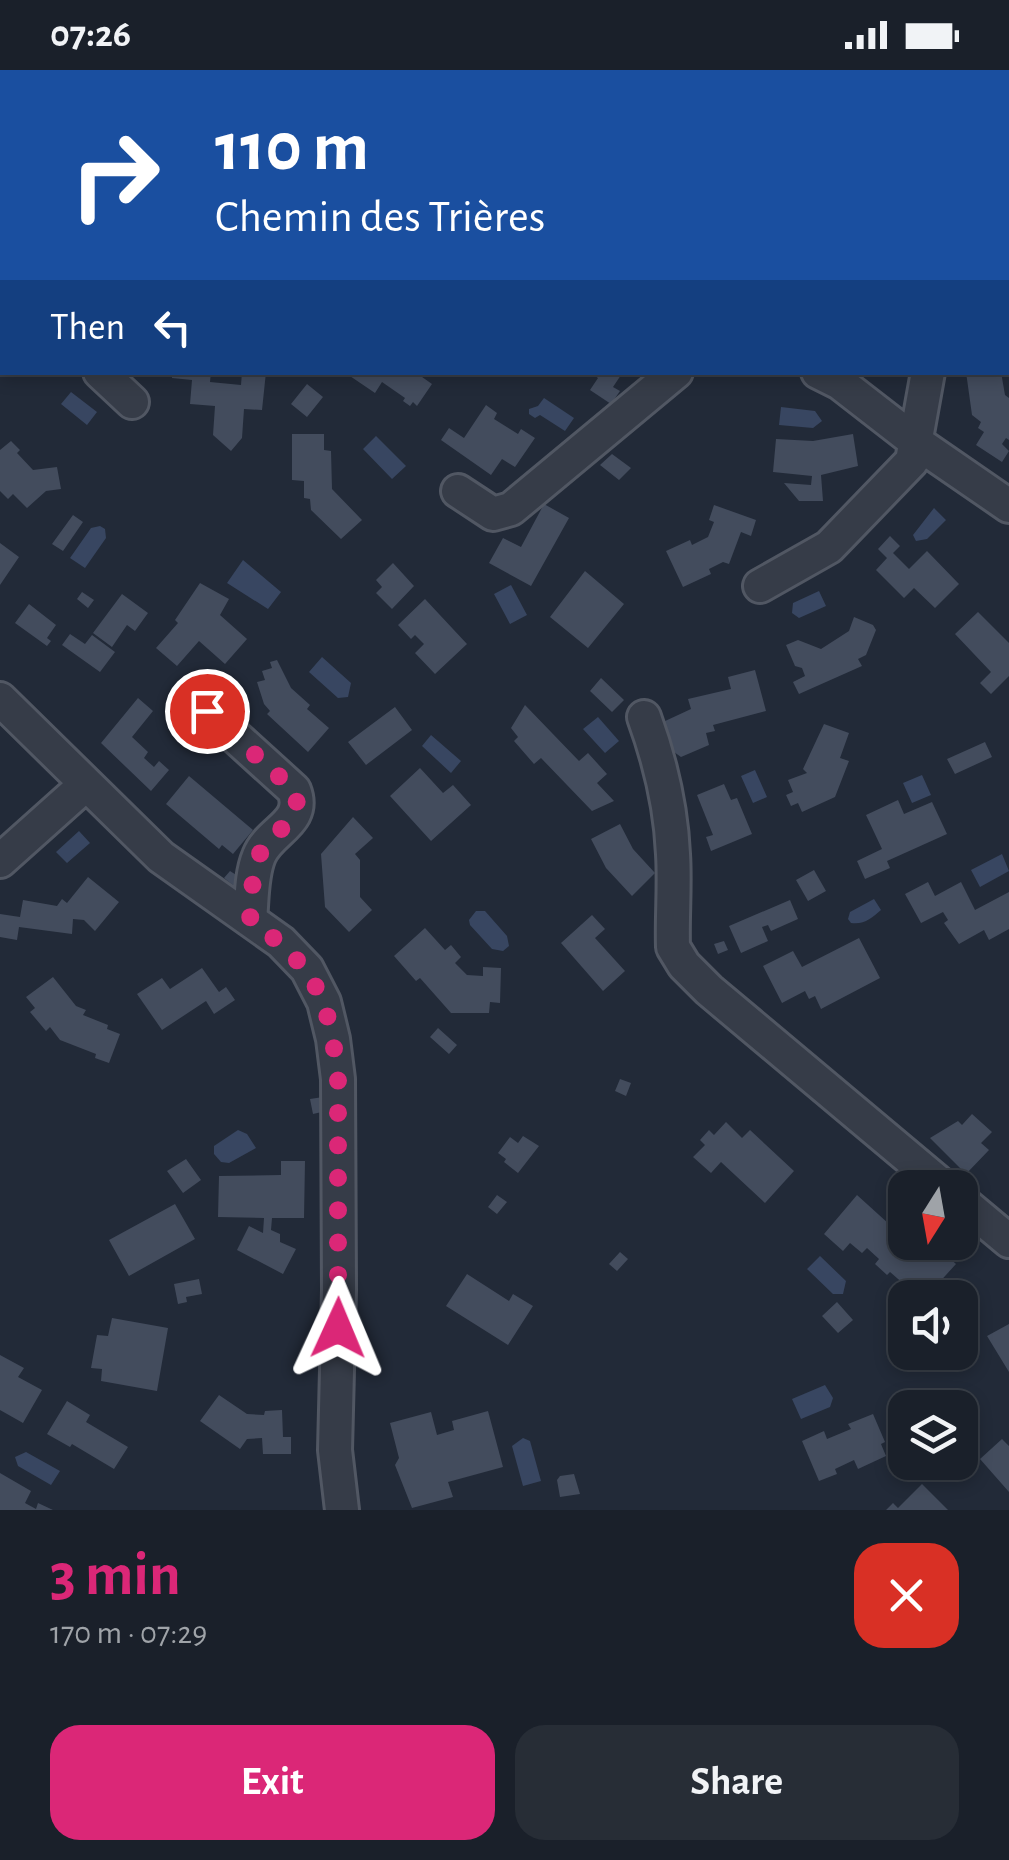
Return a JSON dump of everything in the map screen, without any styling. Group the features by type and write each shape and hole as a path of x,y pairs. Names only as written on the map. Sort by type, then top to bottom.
{"street":[{"path":"103,375 132,402"},
{"path":"458,491 493,514 511,509 672,375"},
{"path":"825,375 840,382 916,442 1009,506"},
{"path":"760,586 829,547 912,460 927,375"},
{"path":"0,699 161,857 281,942 307,969 324,1002 334,1039 338,1079 335,1450 342,1510"},
{"path":"207,711 294,790 298,801 294,817 260,852 250,920"},
{"path":"644,718 669,808 676,955 710,990 924,1170"},
{"path":"0,862 86,785"},
{"path":"978,1215 1009,1241"}],"water":[{"path":"71,392 97,412 87,425 61,404"},
{"path":"544,398 574,418 565,431 540,415 535,418 529,414 529,409"},
{"path":"781,407 815,411 822,421 813,428 779,425"},
{"path":"376,436 406,466 392,479 363,449"},
{"path":"934,508 946,520 927,539 916,541 913,535"},
{"path":"91,528 105,529 106,538 85,568 70,558"},
{"path":"243,560 281,592 268,609 227,583"},
{"path":"511,585 527,615 510,624 494,594"},
{"path":"819,591 826,606 799,618 792,613 793,603"},
{"path":"322,657 351,683 348,697 338,698 309,672"},
{"path":"598,717 619,741 605,753 583,729"},
{"path":"431,735 461,761 451,773 422,746"},
{"path":"755,770 767,797 753,803 741,776"},
{"path":"922,775 931,795 912,803 903,783"},
{"path":"79,831 90,843 67,863 56,852"},
{"path":"1002,854 1009,871 980,887 971,870"},
{"path":"874,899 881,910 864,922 851,923 850,912"},
{"path":"476,911 485,911 507,936 509,946 503,951 492,949 470,925"},
{"path":"238,1130 247,1134 256,1148 229,1163 221,1162 214,1154 214,1146"},
{"path":"820,1256 846,1281 843,1294 833,1294 807,1269"},
{"path":"825,1385 833,1398 830,1407 801,1419 792,1399"},
{"path":"523,1438 530,1441 541,1481 523,1486 512,1446"},
{"path":"26,1452 60,1471 51,1485 18,1466 15,1457"}],"building":[{"path":"211,375 210,382 241,385 242,375 266,375 262,410 244,409 242,438 231,451 213,435 215,406 190,404 192,380 172,378"},
{"path":"348,375 419,375 432,384 417,406 413,402 410,406 382,382 375,393"},
{"path":"594,375 621,375 613,387 620,391 611,404 590,390 598,378"},
{"path":"966,375 1002,375 1009,398 1009,440 1006,438 1002,444 1009,451 1002,462 976,445 984,432 978,428 981,422 972,415"},
{"path":"307,384 323,397 307,417 291,404"},
{"path":"486,405 497,413 494,419 518,434 521,429 535,438 515,467 502,459 491,475 441,440 449,428 464,438"},
{"path":"292,434 324,434 324,450 331,451 332,489 362,520 341,539 311,510 310,499 304,498 304,481 292,480"},
{"path":"853,434 858,466 821,475 823,501 799,501 784,483 811,485 812,476 773,472 776,439 813,441"},
{"path":"11,441 33,470 57,467 61,489 46,491 27,508 13,494 8,499 0,491 0,450"},
{"path":"612,454 631,468 619,480 600,465"},
{"path":"544,504 569,518 531,586 489,563 503,538 521,547"},
{"path":"714,505 756,520 751,536 741,532 729,564 723,562 709,569 711,574 683,587 666,551 708,537 714,522 709,520"},
{"path":"73,515 83,522 63,551 52,544"},
{"path":"890,536 900,546 893,553 909,569 927,551 959,584 935,608 914,588 904,598 876,570 887,558 878,549"},
{"path":"0,543 19,557 0,585"},
{"path":"393,563 414,586 392,609 376,593 382,587 376,580"},
{"path":"585,571 624,604 588,648 550,617"},
{"path":"200,583 229,599 220,615 247,639 225,664 199,641 177,666 156,648 178,623 175,620"},
{"path":"82,592 94,600 88,608 77,599"},
{"path":"122,594 148,613 135,631 127,625 112,647 93,633"},
{"path":"425,599 467,644 435,674 415,653 424,644 415,635 411,639 398,625"},
{"path":"29,604 56,625 47,638 51,641 47,646 15,623"},
{"path":"978,612 1009,643 1009,676 991,694 980,683 991,672 955,634"},
{"path":"854,617 876,630 866,655 858,659 862,666 799,694 793,682 805,676 802,668 795,666 786,645 798,640 821,649 849,631"},
{"path":"70,634 85,644 92,635 115,652 100,672 62,645"},
{"path":"277,660 291,688 310,705 307,709 329,728 308,752 267,714 270,711 257,682 265,680 262,671 272,668 270,662"},
{"path":"755,670 766,711 713,725 715,731 706,733 709,745 681,757 667,747 663,722 691,709 688,699 731,689 728,677"},
{"path":"601,678 624,700 612,712 590,691"},
{"path":"138,698 153,711 132,737 148,752 144,758 154,767 159,761 169,770 151,791 101,743"},
{"path":"525,705 579,761 588,753 607,774 597,783 614,801 592,811 541,758 534,764 514,741 518,737 511,728"},
{"path":"395,707 412,730 366,765 348,742"},
{"path":"824,724 849,733 840,758 849,761 835,797 802,812 798,803 791,806 786,795 793,792 788,780 807,773 803,769"},
{"path":"985,742 992,757 955,774 947,759"},
{"path":"420,768 443,793 453,785 471,805 431,841 390,796"},
{"path":"189,776 253,830 233,854 222,845 219,849 166,804"},
{"path":"724,784 731,800 737,798 752,834 711,851 706,837 713,835 697,795"},
{"path":"898,800 904,814 932,802 947,834 887,861 890,868 865,879 857,861 882,849 866,815"},
{"path":"353,817 373,838 355,854 360,860 360,897 372,910 349,932 325,907 321,854"},
{"path":"620,824 633,849 655,873 632,896 606,868 591,839"},
{"path":"814,870 826,891 808,901 796,880"},
{"path":"230,871 244,880 238,889 224,878"},
{"path":"88,877 119,902 95,931 84,920 73,919 72,934 19,927 17,940 0,937 0,914 20,917 23,900 57,906 62,899 67,903"},
{"path":"928,882 935,896 961,882 975,910 1009,892 1009,929 989,940 984,930 959,944 944,923 948,920 943,912 921,923 905,894"},
{"path":"790,900 798,919 771,931 768,925 762,927 768,941 741,953 729,926"},
{"path":"592,915 605,929 595,938 625,971 603,991 561,943"},
{"path":"425,928 445,950 451,945 461,957 455,963 467,975 483,976 483,967 501,968 500,1003 490,1002 489,1013 451,1013 394,956"},
{"path":"859,938 880,978 821,1009 815,996 809,999 805,991 782,1003 763,966 793,951 802,967"},
{"path":"724,941 728,950 718,954 714,944"},
{"path":"202,968 219,992 226,987 235,1000 214,1014 206,1001 162,1030 137,994 162,978 170,989"},
{"path":"53,977 76,1006 86,1010 83,1015 120,1034 109,1063 60,1040 50,1027 46,1031 30,1012 35,1008 26,997"},
{"path":"438,1028 457,1045 449,1054 430,1037"},
{"path":"620,1079 631,1083 626,1096 615,1091"},
{"path":"323,1097 326,1111 313,1114 310,1099"},
{"path":"972,1114 992,1132 981,1143 989,1150 970,1170 962,1170 930,1138 958,1121 962,1125"},
{"path":"726,1122 742,1138 750,1130 794,1171 765,1203 721,1162 711,1173 693,1157 705,1145 700,1140 709,1130 714,1135"},
{"path":"523,1136 539,1146 518,1173 498,1153 510,1137 518,1143"},
{"path":"186,1159 201,1180 183,1193 167,1171"},
{"path":"281,1161 305,1161 304,1218 272,1218 271,1230 280,1234 280,1242 296,1249 283,1274 237,1250 249,1226 263,1233 264,1218 218,1217 219,1176 281,1175"},
{"path":"497,1195 507,1202 497,1214 488,1207"},
{"path":"857,1195 888,1223 888,1260 952,1260 956,1264 941,1280 899,1280 875,1264 879,1259 867,1248 862,1253 850,1243 843,1251 824,1234"},
{"path":"175,1204 195,1239 129,1276 109,1240"},
{"path":"620,1252 628,1259 617,1271 609,1264"},
{"path":"467,1274 509,1301 513,1294 533,1306 508,1345 446,1306"},
{"path":"199,1279 202,1294 186,1297 187,1302 178,1304 174,1284"},
{"path":"837,1302 853,1320 838,1333 822,1316"},
{"path":"112,1318 168,1328 157,1391 101,1381 102,1369 91,1368 97,1335 108,1336"},
{"path":"1009,1324 1009,1372 987,1336"},
{"path":"0,1355 24,1368 18,1377 42,1390 23,1423 0,1410"},
{"path":"219,1395 247,1414 282,1410 283,1437 291,1437 291,1454 263,1454 262,1438 247,1439 240,1449 200,1421"},
{"path":"67,1401 90,1415 86,1422 128,1447 114,1469 47,1434"},
{"path":"488,1411 503,1467 448,1482 453,1497 412,1508 395,1465 399,1458 390,1423 431,1412 437,1435 454,1430 452,1421"},
{"path":"873,1414 885,1442 881,1444 886,1456 858,1469 854,1460 835,1469 837,1474 819,1481 802,1441 824,1431 827,1439 851,1429 848,1424"},
{"path":"1002,1439 1009,1446 1009,1492 980,1459"},
{"path":"0,1473 31,1491 25,1503 36,1509 38,1503 53,1510 0,1510"},
{"path":"574,1474 580,1494 560,1497 557,1480"},
{"path":"922,1484 948,1510 886,1510 893,1503 898,1508"}],"route":[{"path":"207,711 294,790 298,801 294,817 260,852 250,920 281,942 307,969 324,1002 334,1039 338,1079 338,1328"}]}
